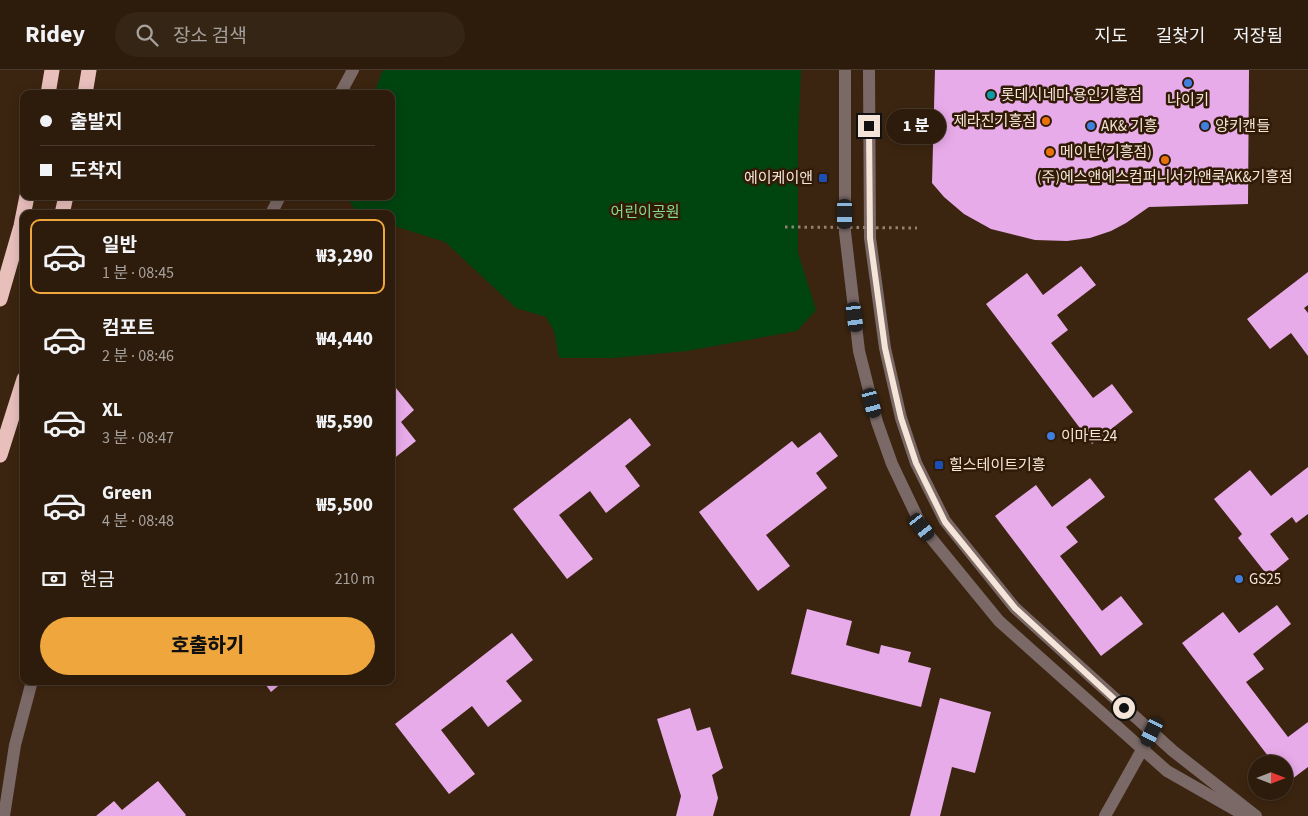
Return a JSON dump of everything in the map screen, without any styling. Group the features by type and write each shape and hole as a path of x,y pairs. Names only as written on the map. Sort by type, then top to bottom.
{"highway":[{"path":"49,90 52,70"},
{"path":"86,90 89,70"},
{"path":"0,299 20,229"},
{"path":"0,455 20,392"}],"street":[{"path":"342,90 354,70"},
{"path":"845,70 845,232 859,351 877,422 892,464 922,527 999,621 1143,750 1167,771 1246,816"},
{"path":"869,70 870,238 885,348 901,418 916,463 945,522 1015,608 1173,751 1256,816"},
{"path":"4,816 15,745 31,685"},
{"path":"1105,816 1152,732"}],"path":[{"path":"785,227 917,228"}],"green space":[{"name":"어린이공원","path":"384,70 801,70 798,137 798,253 816,310 797,331 687,351 613,358 559,358 554,331 546,317 516,308 445,242 395,226 395,210 355,210 349,200 395,200 395,90 375,90"}],"building":[{"name":"AK& 기흥","path":"935,70 1249,70 1248,204 1149,207 1111,231 1090,238 1067,241 1035,240 991,229 964,214 944,197 932,183"},
{"path":"1081,266 1096,285 1057,315 1068,330 1051,343 1093,398 1112,384 1133,412 1092,444 986,304 1027,273 1043,295"},
{"path":"1308,272 1308,305 1304,308 1308,313 1308,356 1291,333 1270,349 1247,319"},
{"path":"395,387 414,410 401,422 416,441 395,458"},
{"path":"630,418 651,445 625,466 640,486 606,513 590,491 559,515 593,559 567,579 513,509"},
{"path":"820,432 838,456 816,473 827,488 766,535 790,566 758,591 699,512 792,441 798,448"},
{"path":"1308,467 1308,514 1296,523 1292,517 1270,534 1289,559 1268,576 1238,538 1242,534 1214,499 1250,470 1271,496"},
{"path":"1090,478 1105,497 1066,527 1078,542 1060,556 1102,611 1121,596 1143,624 1101,656 995,516 1036,485 1052,507"},
{"path":"1277,605 1291,624 1253,654 1264,669 1246,682 1288,737 1308,722 1308,767 1293,778 1293,755 1267,755 1182,643 1223,612 1239,633"},
{"path":"807,609 852,621 846,645 879,654 881,645 911,652 908,662 931,668 921,707 791,674"},
{"path":"512,633 533,660 506,681 522,701 488,727 472,706 441,730 475,774 449,794 395,724"},
{"path":"266,685 279,685 271,692"},
{"path":"940,698 991,712 975,773 952,767 940,816 910,816"},
{"path":"690,708 697,731 710,727 723,768 712,775 718,798 713,816 676,816 681,796 657,719"},
{"path":"158,781 185,816 96,816 114,801 122,810"}],"place":[{"name":"나이키","path":"1188,83"},
{"name":"롯데시네마 용인기흥점","path":"991,95"},
{"name":"제라진기흥점","path":"1046,121"},
{"name":"AK& 기흥","path":"1091,126"},
{"name":"양키캔들","path":"1205,126"},
{"name":"메이탄(기흥점)","path":"1050,152"},
{"name":"(주)에스앤에스컴퍼니서가앤쿡AK&기흥점","path":"1165,160"},
{"name":"에이케이앤","path":"823,178"},
{"name":"이마트24","path":"1051,436"},
{"name":"힐스테이트기흥","path":"939,465"},
{"name":"GS25","path":"1239,579"}],"route":[{"path":"869,126 870,238 885,348 901,418 916,463 945,522 1015,608 1124,708"}]}
